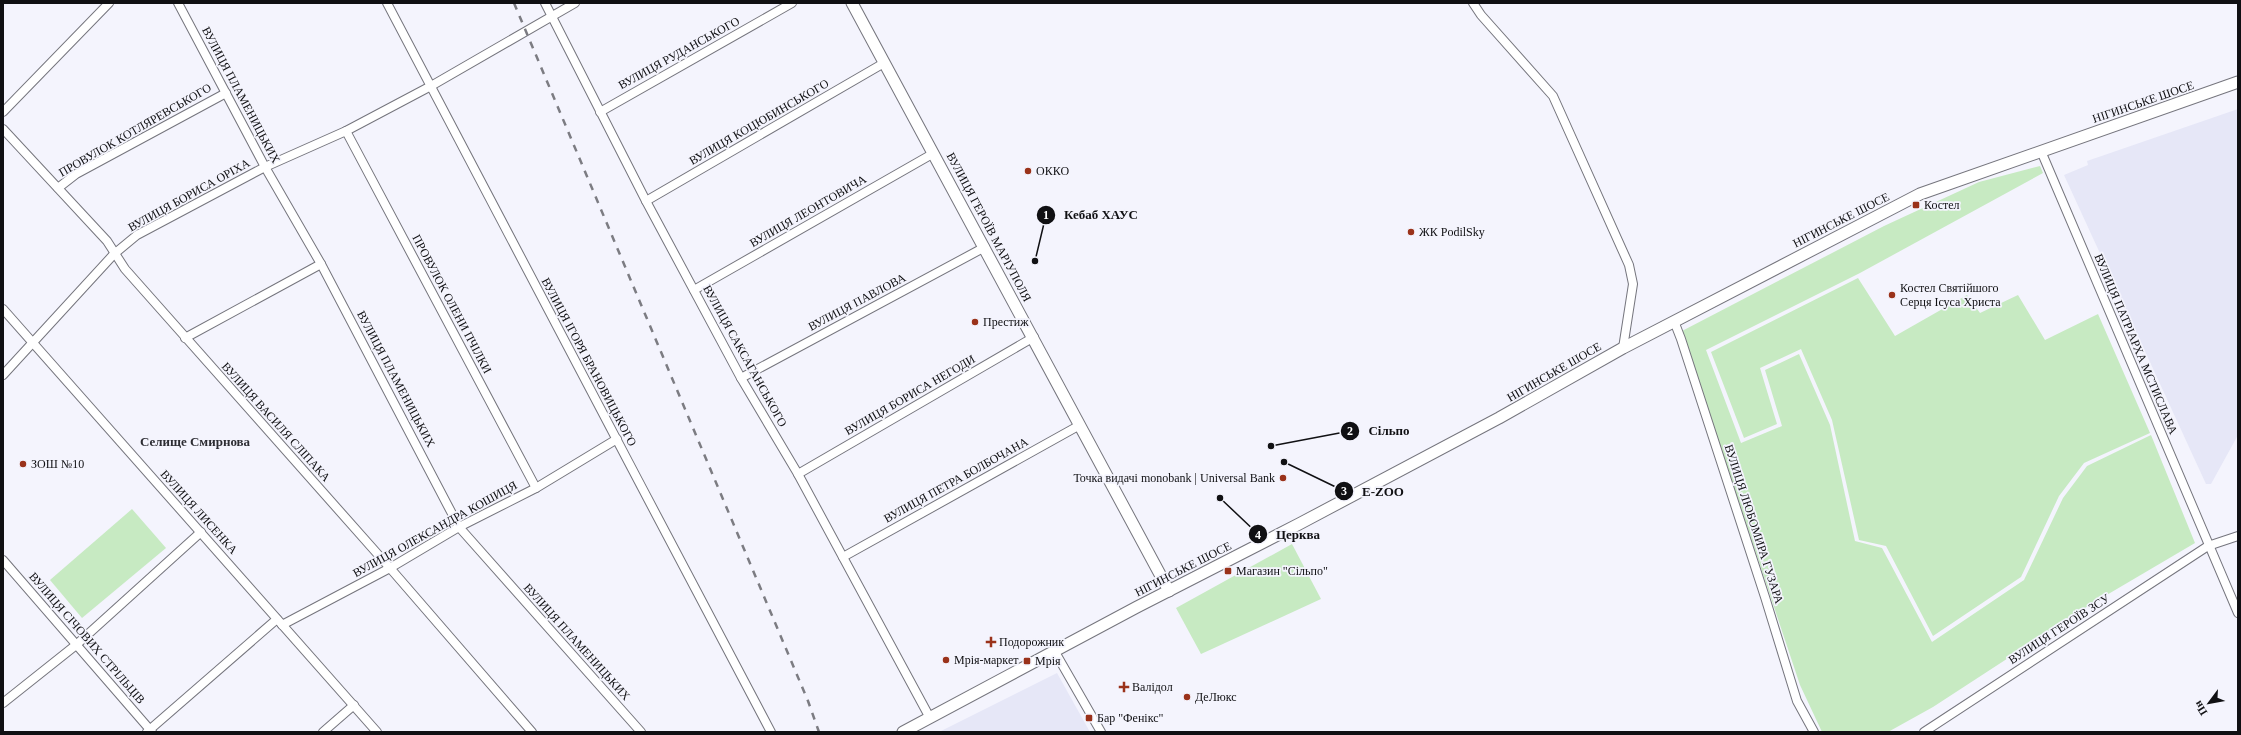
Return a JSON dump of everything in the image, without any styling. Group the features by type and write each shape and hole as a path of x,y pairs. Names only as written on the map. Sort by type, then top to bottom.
{"main road":[{"name":"ВУЛИЦЯ ГЕРОЇВ МАРІУПОЛЯ","path":"852,3 985,247 1169,591"},
{"name":"НІГИНСЬКЕ ШОСЕ","path":"903,732 1493,422 1623,348 1920,194 2238,82"}],"street":[{"path":"3,112 109,3"},
{"name":"ВУЛИЦЯ ПЛАМЕНИЦЬКИХ","path":"178,3 265,167 321,264 459,526 641,732"},
{"name":"ВУЛИЦЯ ІГОРЯ БРАНОВИЦЬКОГО","path":"388,3 551,318 617,439 771,732"},
{"name":"ВУЛИЦЯ САКСАГАНСЬКОГО","path":"545,3 646,201 741,378 798,474 930,718"},
{"path":"551,15 575,3"},
{"name":"ВУЛИЦЯ РУДАНСЬКОГО","path":"600,112 792,3"},
{"path":"1473,3 1481,15 1552,96 1629,265 1633,284 1623,348"},
{"name":"ВУЛИЦЯ БОРИСА ОРІХА","path":"3,375 114,254 137,235 265,167 346,131 431,86 551,15"},
{"name":"ВУЛИЦЯ КОЦЮБИНСЬКОГО","path":"646,201 884,63"},
{"name":"ПРОВУЛОК КОТЛЯРЕВСЬКОГО","path":"58,188 76,174 226,92"},
{"name":"ВУЛИЦЯ ВАСИЛЯ СЛІПАКА","path":"3,129 107,241 125,269 390,568 532,732"},
{"name":"ПРОВУЛОК ОЛЕНИ ПЧІЛКИ","path":"346,131 536,488"},
{"name":"ВУЛИЦЯ ПАТРІАРХА МСТИСЛАВА","path":"2041,151 2208,546 2238,613"},
{"name":"ВУЛИЦЯ ЛЕОНТОВИЧА","path":"694,290 934,153"},
{"name":"ВУЛИЦЯ ПАВЛОВА","path":"741,378 985,247"},
{"path":"185,338 321,264"},
{"name":"ВУЛИЦЯ ЛИСЕНКА","path":"3,309 377,732"},
{"name":"ВУЛИЦЯ ЛЮБОМИРА ГУЗАРА","path":"1674,322 1682,339 1797,701 1814,732"},
{"name":"ВУЛИЦЯ БОРИСА НЕГОДИ","path":"798,474 1034,338"},
{"name":"ВУЛИЦЯ ПЕТРА БОЛБОЧАНА","path":"843,556 1080,425"},
{"name":"ВУЛИЦЯ ОЛЕКСАНДРА КОШИЦЯ","path":"150,731 280,622 390,568 459,526 536,488 617,439"},
{"path":"3,703 76,645 201,532"},
{"path":"2208,546 2238,536"},
{"name":"ВУЛИЦЯ ГЕРОЇВ ЗСУ","path":"1924,732 2208,546"},
{"name":"ВУЛИЦЯ СІЧОВИХ СТРІЛЬЦІВ","path":"4,564 150,731"},
{"path":"1055,652 1100,732"},
{"path":"323,732 354,705"}],"shaded area":[{"path":"2238,109 2238,435 2211,484 2206,484 2064,175 2088,165 2087,161"},
{"path":"1057,673 1090,732 939,732"}],"green space":[{"path":"2040,166 2043,173 1860,273 1706,350 1741,443 1782,426 1765,370 1799,354 1830,425 1855,541 1882,548 1932,642 2024,580 2063,498 2087,466 2151,435 2195,543 2088,606 1933,707 1888,732 1822,732 1800,685 1682,331 1884,226 1979,182"},
{"path":"1858,278 1895,336 1967,295 1980,313 2018,295 2045,340 2098,314 2150,433 2084,463 2059,496 2021,577 1933,636 1886,546 1859,540 1832,420 1801,349 1760,368 1777,424 1744,438 1711,352"},
{"path":"132,509 166,548 82,618 50,580"},
{"path":"1292,544 1321,599 1201,654 1176,608"}],"railway":[{"path":"514,3 808,701 819,732"}],"place":[{"name":"ОККО","path":"1028,171"},
{"name":"Костел","path":"1916,205"},
{"name":"ЖК PodilSky","path":"1411,232"},
{"name":"Кебаб ХАУС","path":"1035,261"},
{"name":"Костел Святійшого Серця Ісуса Христа","path":"1892,295"},
{"name":"Престиж","path":"975,322"},
{"name":"Сільпо","path":"1271,446"},
{"name":"E-ZOO","path":"1284,462"},
{"name":"ЗОШ №10","path":"23,464"},
{"name":"Точка видачі monobank | Universal Bank","path":"1283,478"},
{"name":"Церква","path":"1220,498"},
{"name":"Магазин \"Сільпо\"","path":"1228,571"},
{"name":"Подорожник","path":"991,642"},
{"name":"Мрія-маркет","path":"946,660"},
{"name":"Мрія","path":"1027,661"},
{"name":"Валідол","path":"1124,687"},
{"name":"ДеЛюкс","path":"1187,697"},
{"name":"Бар \"Фенікс\"","path":"1089,718"}],"district":[{"name":"Селище Смирнова","path":"195,441"}]}
